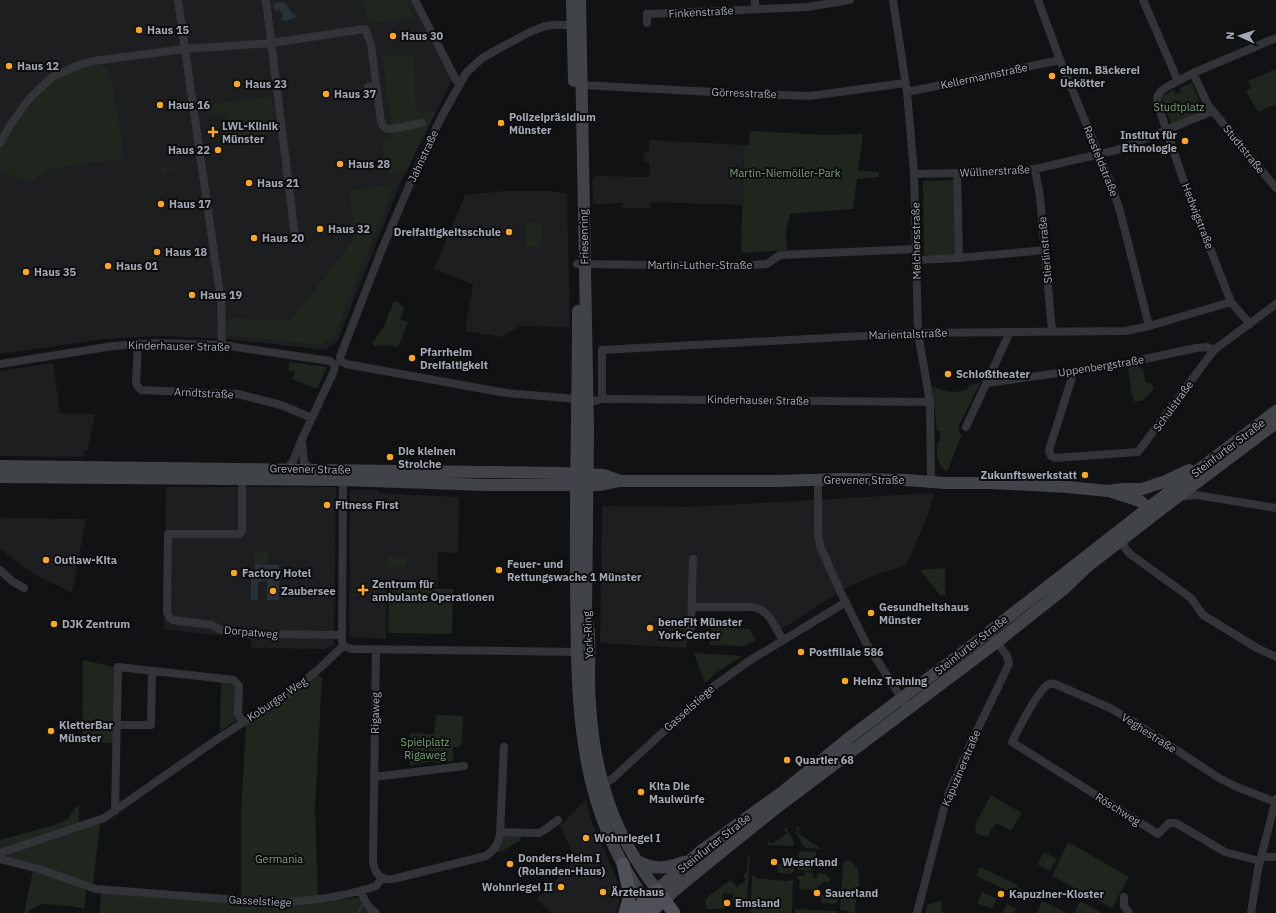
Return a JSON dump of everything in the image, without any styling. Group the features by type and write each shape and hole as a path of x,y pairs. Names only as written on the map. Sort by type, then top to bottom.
{"main road":[{"name":"Friesenring","path":"572,0 582,85 581,264"},
{"name":"Friesenring","path":"580,0 576,25 583,401 582,479"},
{"name":"Steinfurter Straße","path":"661,895 682,884 905,703 989,632 1148,508 1276,411"},
{"name":"Steinfurter Straße","path":"632,913 650,909 690,860 785,790 850,737 905,703 997,642 1065,588 1088,566 1276,423"},
{"name":"Grevener Straße","path":"0,477 242,479 343,475 582,479 603,475 619,481 906,480 1021,485 1108,491 1123,489 1142,490 1154,486 1215,457"},
{"name":"Grevener Straße","path":"0,466 310,469 343,475"},
{"name":"York-Ring","path":"582,479 577,652 581,719 589,774 604,825 623,864 650,909"},
{"name":"York-Ring","path":"582,479 586,612 589,635 590,703 595,749 602,784 618,827 637,862 661,895"},
{"name":"Grevener Straße","path":"1108,491 1140,501 1148,508"},
{"path":"1148,508 1163,508"},
{"path":"637,862 650,867 662,868 671,867 690,860"},
{"path":"623,864 630,895 625,913"},
{"path":"661,895 674,913"}],"street":[{"path":"178,0 220,300 222,345"},
{"path":"266,0 296,236"},
{"path":"415,0 456,80 459,83"},
{"path":"755,0 755,10"},
{"name":"Finkenstraße","path":"647,23 647,11 755,10 807,7 850,0"},
{"name":"Melchersstraße","path":"893,0 906,83 914,174 918,333 930,402 931,481"},
{"name":"Raesfeldstraße","path":"1038,0 1060,60 1120,211 1149,326"},
{"path":"1143,0 1178,81"},
{"name":"Jahnstraße","path":"287,469 293,461 334,371 382,249 416,172 459,83 466,73 481,60 505,45 545,26 576,25"},
{"path":"0,144 11,124 29,99 52,77 93,60 185,49 271,43 365,30 371,44 372,86 383,127 391,129 422,122"},
{"path":"1213,111 1166,129 1156,97 1160,91 1193,73 1276,38"},
{"name":"Kellermannstraße","path":"907,92 1060,60"},
{"name":"Studtstraße","path":"1193,73 1204,98 1213,111 1276,188"},
{"name":"Görresstraße","path":"582,85 810,96 906,83"},
{"name":"Wüllnerstraße","path":"914,174 1004,172 1035,169 1117,150 1166,129"},
{"name":"Hedwigstraße","path":"1166,129 1184,182 1231,302"},
{"name":"Stierlinstraße","path":"1035,169 1040,197 1052,331"},
{"path":"957,173 959,258"},
{"name":"Martin-Luther-Straße","path":"581,264 739,266 767,264 780,255 916,248"},
{"path":"916,260 959,258 1045,250"},
{"path":"1231,302 1250,324"},
{"name":"Marientalstraße","path":"602,399 602,350 918,333 1126,331 1149,326 1231,302"},
{"name":"Schulstraße","path":"1074,371 1050,447 1049,451 1051,456 1055,458 1138,452 1214,350 1276,304"},
{"path":"966,427 1010,332"},
{"name":"Kinderhauser Straße","path":"0,364 106,347 138,344 222,345 323,359 506,393 583,401 602,399 930,402"},
{"name":"Arndtstraße","path":"138,344 136,383 137,386 143,390 238,394 281,405 312,418"},
{"name":"Uppenbergstraße","path":"987,383 1122,364 1196,348 1207,347 1214,350"},
{"name":"Jahnstraße","path":"302,440 304,462 310,469"},
{"path":"343,475 343,646 350,649 376,650 577,652"},
{"name":"Dorpatweg","path":"242,479 242,530 239,534 168,534 167,612 169,617 173,620 212,625 219,629 232,632 255,634 342,635"},
{"path":"818,480 819,542 866,643 905,703"},
{"path":"1178,497 1196,495 1276,508"},
{"path":"1122,540 1125,548 1130,554 1191,598 1203,615 1257,648 1276,657"},
{"path":"691,628 693,559"},
{"path":"0,570 12,581 24,588"},
{"name":"Gasselstiege","path":"602,784 612,779 706,692 749,661 846,602"},
{"path":"692,607 751,607 760,609 767,615 783,640"},
{"name":"Kapuzinerstraße","path":"917,913 947,797 1009,664 1007,656 989,632"},
{"name":"Koburger Weg","path":"0,853 104,818 242,722 294,690 343,646"},
{"name":"Rigaweg","path":"376,650 373,863 376,872 382,878"},
{"path":"115,811 118,667 234,680 239,686 238,713 242,722"},
{"path":"117,725 151,725 152,671"},
{"name":"Veghestraße","path":"1029,709 1047,685 1055,684 1110,708 1128,718 1219,778 1276,800"},
{"name":"Röschweg","path":"1029,709 1025,714 1012,742 1158,834 1169,823 1176,823 1225,852 1260,859"},
{"path":"382,878 393,879 486,856 495,849 500,832 504,747"},
{"path":"374,777 464,766"},
{"path":"589,774 602,784"},
{"path":"1251,913 1260,859 1276,800"},
{"path":"500,832 539,833 558,820"},
{"path":"1260,859 1276,857"},
{"name":"Gasselstiege","path":"0,859 39,869 96,889 288,903 361,891 376,886 382,878"},
{"path":"361,891 366,904 376,913"},
{"path":"1124,897 1124,906 1129,913"}],"shaded area":[{"name":"LWL-Klinik Münster","path":"0,0 411,0 452,80 400,184 337,342 325,350 226,339 160,336 105,339 0,354"},
{"path":"274,3 285,3 296,17 286,21 282,20 283,14 281,11 275,10 273,7"},
{"path":"649,140 744,145 742,205 651,202 650,208 623,208 622,203 593,204 592,179 595,176 650,177 649,163 643,162 644,152 649,152"},
{"name":"Dreifaltigkeitsschule","path":"505,191 551,191 567,194 570,327 520,326 501,337 465,331 473,285 434,269 465,195"},
{"path":"53,363 60,413 95,414 88,450 85,450 83,457 0,456 0,371"},
{"path":"166,487 336,487 334,645 325,649 252,648 251,639 164,629"},
{"path":"350,490 378,490 379,493 459,497 458,553 438,552 437,587 387,586 386,639 349,637"},
{"path":"934,493 928,514 906,566 880,573 846,588 780,630 768,612 688,604 687,648 600,643 602,506 691,507"},
{"name":"Outlaw-Kita","path":"0,518 86,519 72,593 37,576 0,549"},
{"name":"Zaubersee","path":"255,564 279,565 279,600 267,600 267,581 258,582 258,600 251,600 251,578 255,578"},
{"path":"586,799 591,820 618,882 620,894 619,905 615,913 551,913 536,899 576,860 560,826"}],"green space":[{"path":"363,0 406,0 415,17 370,24"},
{"path":"382,56 414,56 416,112 436,112 406,171 387,174 382,141 393,138"},
{"path":"93,64 102,64 107,69 114,91 124,158 51,169 27,183 0,170 0,147 30,101 53,79"},
{"path":"1276,69 1276,104 1258,112 1246,91 1251,88 1248,81"},
{"name":"Studtplatz","path":"1192,83 1203,111 1171,124 1161,97 1174,90 1175,94 1181,92 1180,88"},
{"path":"271,96 277,132 229,139 225,114 210,116 208,105"},
{"name":"Martin-Niemöller-Park","path":"750,131 827,135 863,134 858,170 879,172 879,177 857,179 853,209 790,214 786,232 787,250 741,253 744,145 749,145"},
{"path":"177,166 177,170 162,173 161,168"},
{"path":"954,180 955,255 924,255 923,181"},
{"path":"395,184 335,335 322,345 227,335 227,322 233,318 291,320 356,237 349,191"},
{"path":"526,222 542,223 540,247 525,246"},
{"path":"394,301 401,303 400,305 405,307 400,319 408,322 398,347 387,345 374,346 372,343 385,325"},
{"path":"290,362 327,367 317,389 292,379 295,371 288,370"},
{"path":"1138,365 1139,369 1143,368 1146,383 1150,382 1154,388 1146,398 1140,401 1134,401 1128,368"},
{"path":"980,383 959,425 959,433 962,434 947,472 943,469 938,459 937,442 940,442 940,431 937,431 932,386 941,390 954,392 963,391 968,389 969,385"},
{"path":"255,552 268,552 268,564 255,564"},
{"path":"387,557 408,557 406,567 387,567"},
{"path":"945,568 945,596 940,595 920,570"},
{"path":"389,588 453,589 452,634 388,633"},
{"path":"711,627 749,629 756,640 744,646 710,645"},
{"path":"694,653 742,656 716,673 705,683"},
{"path":"83,660 115,667 114,743 82,743"},
{"name":"Germania","path":"316,673 322,677 315,806 318,896 290,899 241,897 241,815 246,724"},
{"path":"221,681 231,683 236,689 235,721 220,731"},
{"name":"Spielplatz Rigaweg","path":"436,715 463,716 462,742 459,747 453,747 453,761 436,763 436,761 410,765 410,733 434,734"},
{"path":"991,795 1022,813 1011,831 996,823 987,837 975,833 976,823"},
{"path":"79,806 79,823 0,850 0,840 57,824 68,819 75,808"},
{"path":"98,823 100,825 93,884 0,856"},
{"path":"786,827 794,843 793,846 766,845 769,841 772,844 787,833 784,829"},
{"path":"798,827 800,828 797,832 821,849 807,848 803,846 796,832"},
{"path":"502,835 521,836 520,841 498,853 497,850"},
{"path":"1068,842 1129,877 1112,908 1052,876"},
{"path":"801,851 816,852 816,863 812,863 811,871 798,870 799,853"},
{"path":"1044,852 1057,859 1050,871 1037,864"},
{"path":"750,855 747,902 732,901 733,894 723,893 722,904 724,909 707,909 705,899 730,880 737,887 746,880 743,876 747,872 748,857"},
{"path":"847,860 856,866 859,874 855,913 840,910 843,863"},
{"path":"778,864 795,866 794,871 791,874 778,873"},
{"path":"980,867 1018,885 1017,887 1030,893 1033,902 976,876"},
{"path":"33,870 86,888 84,909 71,906 41,904 29,911 29,913 24,913"},
{"path":"805,872 813,873 812,878 817,878 818,873 827,874 827,877 830,877 830,882 822,882 822,885 818,885 818,890 799,889 800,880 797,879 798,876 804,876"},
{"path":"754,875 755,878 787,881 793,879 792,913 784,913 784,909 783,913 750,913 752,877"},
{"path":"101,892 283,906 359,898 362,905 371,913 100,913"},
{"path":"982,892 997,899 992,909 977,903"},
{"path":"821,895 838,896 837,902 835,904 821,903"},
{"path":"941,900 942,912 945,913 925,913 927,905"},
{"path":"1042,901 1067,913 1037,913"},
{"path":"1080,901 1102,913 1074,913"},
{"path":"1007,904 1016,909 1014,913 1002,913"},
{"path":"795,909 837,911 837,913 795,913"}],"waterway":[{"path":"358,913 362,905"}],"place":[{"name":"Haus 15","path":"139,30"},
{"name":"Haus 30","path":"393,36"},
{"name":"Haus 12","path":"9,66"},
{"name":"ehem. Bäckerei Uekötter","path":"1052,76"},
{"name":"Haus 23","path":"237,84"},
{"name":"Haus 37","path":"326,94"},
{"name":"Haus 16","path":"160,105"},
{"name":"Polizeipräsidium Münster","path":"501,123"},
{"name":"LWL-Klinik Münster","path":"213,132"},
{"name":"Institut für Ethnologie","path":"1185,141"},
{"name":"Haus 22","path":"218,150"},
{"name":"Haus 28","path":"340,164"},
{"name":"Haus 21","path":"249,183"},
{"name":"Haus 17","path":"161,204"},
{"name":"Haus 32","path":"320,229"},
{"name":"Dreifaltigkeitsschule","path":"509,232"},
{"name":"Haus 20","path":"254,238"},
{"name":"Haus 18","path":"157,252"},
{"name":"Haus 01","path":"108,266"},
{"name":"Haus 35","path":"26,272"},
{"name":"Haus 19","path":"192,295"},
{"name":"Pfarrheim Dreifaltigkeit","path":"412,358"},
{"name":"Schloßtheater","path":"948,374"},
{"name":"Die kleinen Strolche","path":"390,457"},
{"name":"Zukunftswerkstatt","path":"1085,475"},
{"name":"Fitness First","path":"327,505"},
{"name":"Outlaw-Kita","path":"46,560"},
{"name":"Feuer- und Rettungswache 1 Münster","path":"499,570"},
{"name":"Factory Hotel","path":"234,573"},
{"name":"Zentrum für ambulante Operationen","path":"363,590"},
{"name":"Zaubersee","path":"273,591"},
{"name":"Gesundheitshaus Münster","path":"871,613"},
{"name":"DJK Zentrum","path":"54,624"},
{"name":"beneFit Münster York-Center","path":"650,628"},
{"name":"Postfiliale 586","path":"801,652"},
{"name":"Heinz Training","path":"845,681"},
{"name":"KletterBar Münster","path":"51,731"},
{"name":"Quartier 68","path":"787,760"},
{"name":"Kita Die Maulwürfe","path":"641,792"},
{"name":"Wohnriegel I","path":"586,838"},
{"name":"Weserland","path":"774,862"},
{"name":"Donders-Heim I (Rolanden-Haus)","path":"510,864"},
{"name":"Wohnriegel II","path":"561,887"},
{"name":"Ärztehaus","path":"603,892"},
{"name":"Sauerland","path":"817,893"},
{"name":"Kapuziner-Kloster","path":"1001,894"},
{"name":"Emsland","path":"727,903"}]}
